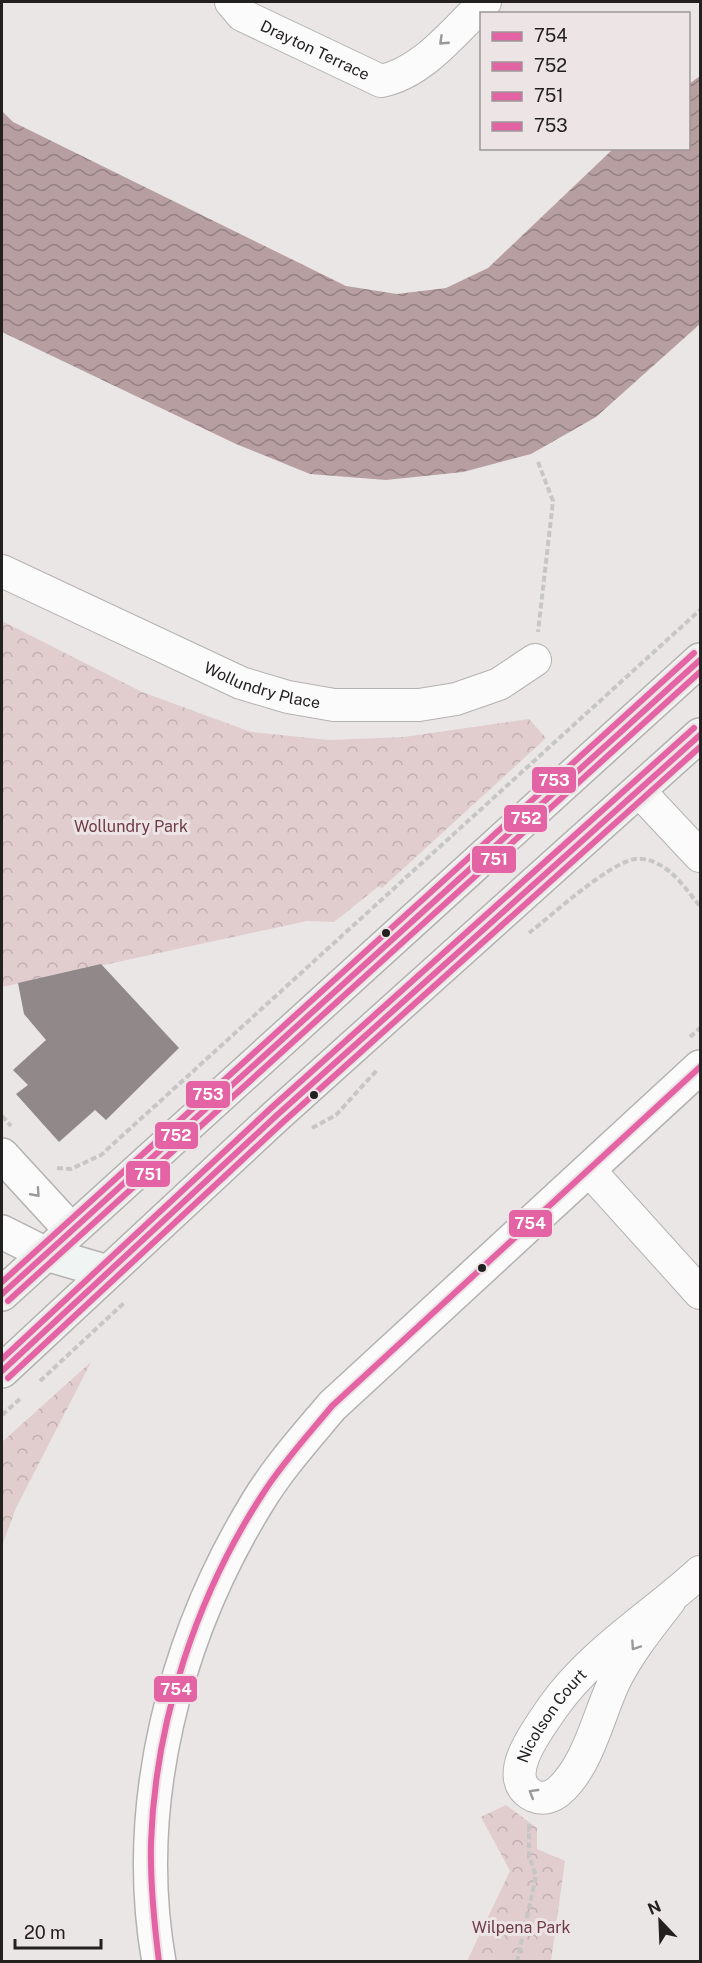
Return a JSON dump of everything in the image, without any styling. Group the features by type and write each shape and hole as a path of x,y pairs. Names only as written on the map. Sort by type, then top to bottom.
{"main road":[{"path":"2,1294 700,660"},
{"path":"2,1371 276,1116 640,792 700,735"},
{"path":"71,1230 108,1272"},
{"path":"46,1254 108,1272"}],"street":[{"name":"Drayton Terrace","path":"231,2 242,15 381,81 399,77 415,67 485,2"},
{"name":"Wollundry Place","path":"2,571 241,683 300,699 334,705 419,705 456,699 499,684 535,660"},
{"path":"640,792 700,856"},
{"path":"159,1962 149,1866 152,1812 173,1697 208,1596 257,1501 290,1455 332,1406 700,1067"},
{"path":"10,1144 71,1230"},
{"path":"589,1170 700,1293"},
{"path":"2,1232 46,1254"},
{"name":"Nicolson Court","path":"670,1600 634,1647 615,1680 586,1751 564,1787 554,1796 543,1799 529,1792 520,1780 521,1759 554,1707 591,1666 700,1572"}],"path":[{"path":"535,660 553,501 538,462"},
{"path":"50,1167 71,1169 101,1155 700,610"},
{"path":"522,939 597,880 620,864 635,859 660,864 700,906"},
{"path":"309,1130 336,1116 378,1068"},
{"path":"2,1116 10,1144"},
{"path":"517,1962 536,1876 529,1856 529,1792"}],"green space":[{"name":"Wollundry Park","path":"2,621 142,692 251,732 329,740 404,737 529,719 546,738 382,888 379,886 334,922 307,921 2,987"},
{"path":"91,1362 16,1508 2,1546 2,1442"},
{"name":"Wilpena Park","path":"506,1805 537,1828 537,1849 565,1861 551,1961 467,1961 510,1871 481,1817"}],"water":[{"path":"700,76 700,324 596,417 531,454 463,472 386,480 310,474 236,444 2,332 2,111 13,122 346,286 397,294 446,288 488,268 612,150 690,150 690,83"}],"building":[{"path":"101,964 179,1048 106,1120 95,1110 59,1142 16,1094 28,1085 13,1070 46,1040 24,1014 18,983"}],"transit line":[{"name":"753","path":"2,1282 694,653"},
{"name":"752","path":"2,1294 700,660"},
{"name":"751","path":"8,1301 700,672"},
{"name":"753","path":"2,1359 270,1109 694,728"},
{"name":"752","path":"2,1371 276,1116 700,735"},
{"name":"751","path":"8,1378 282,1123 700,747"},
{"name":"754","path":"159,1962 153,1902 151,1843 154,1797 161,1751 184,1660 200,1616 240,1531 280,1469 332,1406 700,1067"}]}
